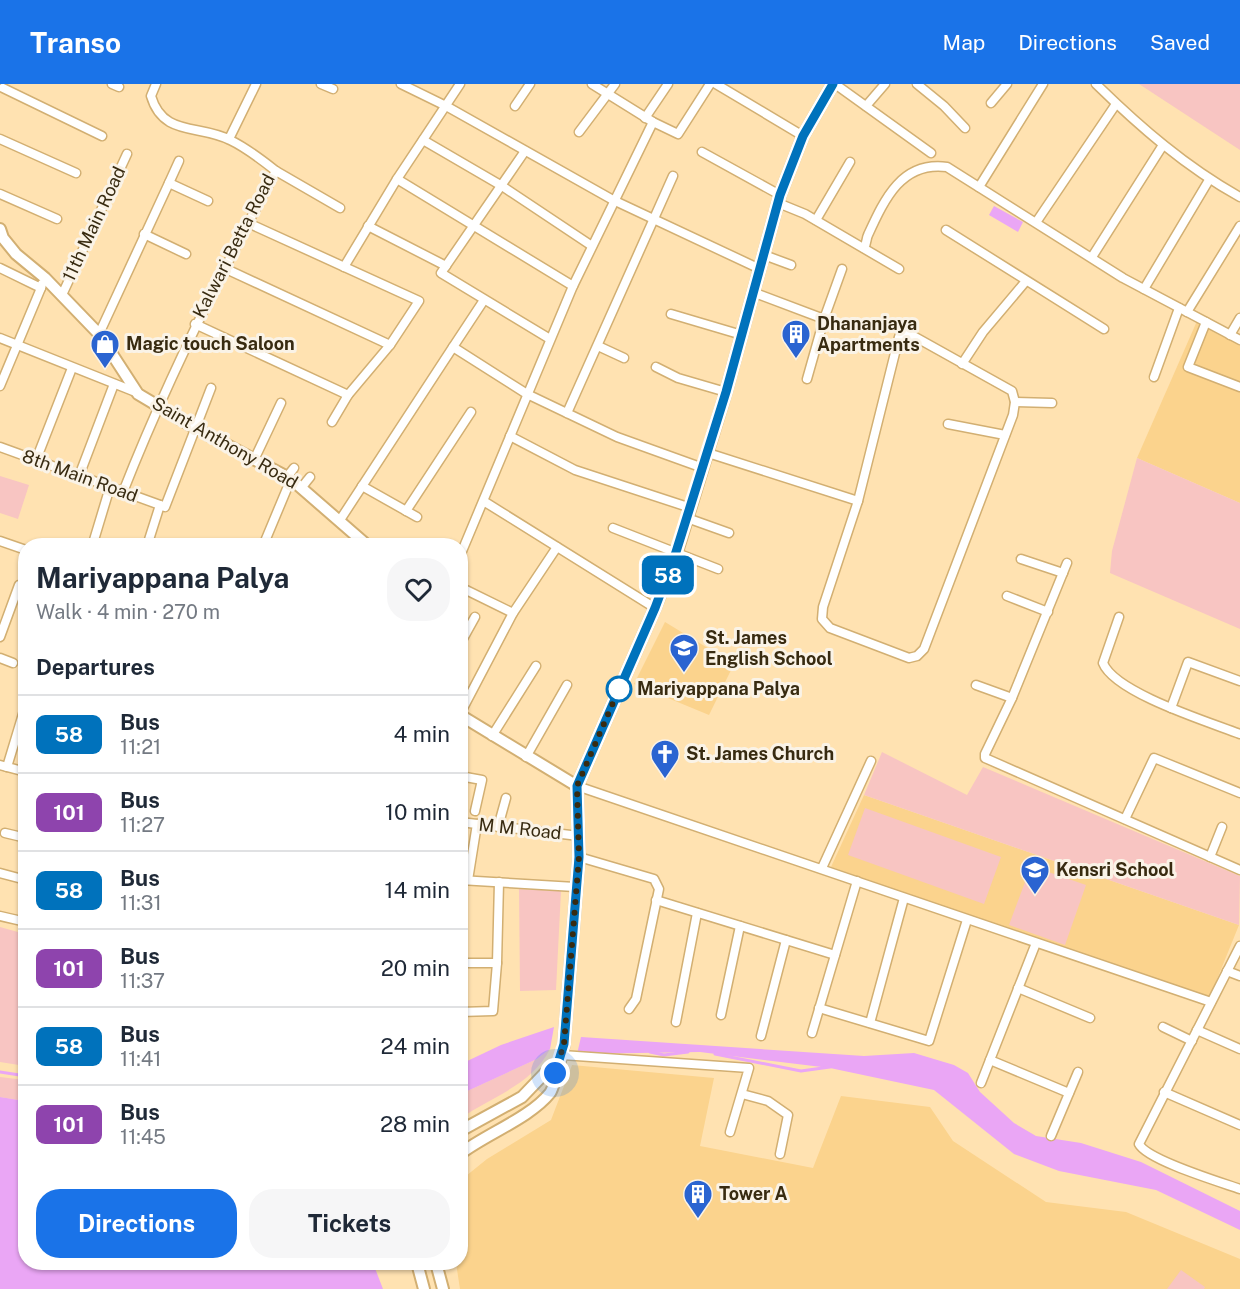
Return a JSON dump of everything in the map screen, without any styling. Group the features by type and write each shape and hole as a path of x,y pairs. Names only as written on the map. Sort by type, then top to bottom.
{"street":[{"name":"Kalwari Betta Road","path":"123,492 157,406 195,324 276,171 229,139 169,123 153,105 151,96 156,84"},
{"path":"229,139 256,84"},
{"path":"321,84 333,89"},
{"path":"401,84 446,106 613,200 760,269"},
{"path":"344,267 397,179 460,84"},
{"path":"515,106 530,84"},
{"path":"592,84 649,120 678,134 710,84"},
{"path":"579,132 615,84"},
{"path":"468,539 485,502 526,394 573,286 649,120 668,84"},
{"path":"716,84 803,136"},
{"path":"468,1149 529,1110 550,1093 556,1081 555,1073 563,1050 566,1022 579,857 577,786 655,608 676,552 704,468 755,293 779,199 803,136 834,84 931,153"},
{"path":"866,106 885,84"},
{"path":"917,84 944,106 965,128"},
{"path":"991,103 1007,84"},
{"path":"979,187 1042,84"},
{"path":"1096,84 1163,145 1209,180 1240,197"},
{"path":"3,89 102,136"},
{"path":"1036,222 1116,104"},
{"path":"0,139 76,173"},
{"path":"423,140 502,186 592,246"},
{"path":"1092,257 1163,145"},
{"path":"525,151 441,273 550,339"},
{"path":"702,152 899,269"},
{"name":"11th Main Road","path":"62,295 127,154"},
{"path":"99,334 179,161"},
{"path":"816,220 849,162"},
{"path":"864,248 890,194 904,175 916,168 931,165 947,167 1144,289 1240,340"},
{"path":"276,171 340,208"},
{"path":"567,413 655,221 673,176"},
{"path":"397,179 476,224 573,286"},
{"path":"1144,289 1209,180"},
{"path":"169,183 208,201"},
{"path":"0,194 57,219"},
{"path":"248,223 419,301 390,345 348,395 332,422"},
{"path":"368,226 446,266"},
{"path":"1154,377 1183,310 1240,226"},
{"name":"Saint Anthony Road","path":"0,230 3,238 43,283 62,295 99,334 138,394 254,460 291,474 302,487 359,538"},
{"path":"946,230 1104,329"},
{"path":"144,234 186,254"},
{"path":"764,255 791,265"},
{"name":"11th Main Road","path":"0,268 43,283"},
{"path":"224,268 390,345"},
{"path":"807,379 824,319 842,269"},
{"path":"962,364 983,332 1026,281"},
{"path":"0,386 43,283"},
{"path":"755,293 824,319"},
{"path":"340,520 484,300"},
{"path":"671,314 742,335"},
{"path":"1230,335 1240,318"},
{"path":"1206,322 1188,367 1240,387"},
{"path":"195,324 348,395"},
{"path":"903,333 908,333 1012,391 1015,402 1005,435 924,649 917,656 909,658 830,628 822,619 823,607 858,501 899,338 903,333"},
{"path":"0,338 138,394"},
{"path":"598,345 624,358"},
{"path":"453,347 526,394 617,437 704,468"},
{"path":"656,367 678,378 726,392"},
{"path":"36,460 72,368"},
{"path":"79,476 114,384"},
{"path":"150,538 160,505 165,507 211,388"},
{"path":"1015,402 1052,403"},
{"path":"254,460 281,403"},
{"path":"406,511 471,412"},
{"path":"948,424 1005,435"},
{"path":"510,436 575,470 689,513 729,534"},
{"name":"8th Main Road","path":"0,447 160,505"},
{"path":"708,453 858,501"},
{"path":"266,538 291,474"},
{"path":"302,487 310,477"},
{"path":"362,486 417,517"},
{"path":"95,538 110,487"},
{"path":"485,502 655,608"},
{"path":"613,528 718,569"},
{"path":"0,541 18,547"},
{"path":"468,700 513,613 557,547"},
{"path":"1021,559 1063,573"},
{"path":"1067,563 1012,698 984,754 985,758 1240,870"},
{"path":"0,637 18,588"},
{"path":"468,591 513,613"},
{"path":"1006,596 1048,612"},
{"path":"468,629 474,617"},
{"path":"1119,617 1103,663 1106,670 1130,688 1171,708 1240,734"},
{"path":"0,658 13,663"},
{"path":"1171,708 1188,662 1240,681"},
{"path":"492,736 536,666"},
{"path":"526,757 567,685"},
{"path":"976,685 1012,698"},
{"path":"468,720 577,786 1212,1002"},
{"path":"18,726 3,766 18,770"},
{"path":"1125,819 1154,758 1240,793"},
{"path":"822,868 871,761"},
{"path":"468,777 482,780 475,811"},
{"path":"498,827 506,798"},
{"name":"M M Road","path":"468,823 579,836"},
{"path":"468,863 477,824"},
{"path":"1210,857 1222,826"},
{"path":"5,833 18,836"},
{"path":"579,857 654,879 659,889 636,999 629,1009"},
{"path":"0,873 18,878"},
{"path":"468,880 575,887"},
{"path":"812,1033 857,881"},
{"path":"468,1012 492,1012 497,963 499,882"},
{"path":"870,1023 904,898"},
{"path":"657,900 835,955"},
{"path":"676,1022 697,913"},
{"path":"0,916 18,920"},
{"path":"819,1008 929,1041 967,920"},
{"path":"721,1015 740,926"},
{"path":"761,1036 786,940"},
{"path":"981,1083 1036,943"},
{"path":"1240,946 1140,1141 1140,1147 1157,1157 1240,1189"},
{"path":"468,963 497,963"},
{"path":"1227,970 1240,976"},
{"path":"1018,988 1090,1018"},
{"path":"1163,1027 1192,1041"},
{"path":"1197,1030 1240,1049"},
{"path":"563,1050 749,1068 730,1132"},
{"path":"990,1060 1069,1093"},
{"path":"1051,1136 1078,1072"},
{"path":"468,1127 522,1097 545,1073 555,1073"},
{"path":"1164,1092 1240,1125"},
{"path":"742,1094 768,1101 785,1112 787,1120 780,1154"},
{"path":"419,1270 424,1289"},
{"path":"438,1270 443,1289"}],"shaded area":[{"path":"1139,84 1240,84 1240,150"},
{"path":"994,206 1023,222 1018,232 989,215"},
{"path":"1197,321 1240,343 1240,503 1137,458"},
{"path":"1137,458 1240,503 1240,629 1110,573 1112,551"},
{"path":"0,476 29,485 18,519 0,513"},
{"name":"St. James English School","path":"665,622 734,664 709,715 634,684"},
{"path":"882,752 967,795 983,767 1240,876 1239,925 864,795"},
{"name":"Kensri School","path":"864,795 1239,925 1209,999 831,867"},
{"path":"865,808 1001,857 984,904 848,855"},
{"path":"1031,866 1086,885 1065,945 1009,925"},
{"path":"519,889 561,891 556,990 520,991"},
{"path":"0,927 18,932 18,1065 0,1062"},
{"path":"554,1027 550,1049 537,1059 468,1091 468,1061 501,1045"},
{"path":"581,1037 864,1056 914,1053 954,1065 968,1073 980,1092 1014,1123 1036,1136 1081,1143 1141,1162 1240,1211 1240,1230 1156,1190 1059,1171 1014,1154 934,1090 830,1068 700,1052 577,1054"},
{"path":"550,1049 533,1072 522,1081 468,1113 468,1091 537,1059"},
{"path":"572,1065 714,1078 700,1146 813,1168 841,1096 930,1107 953,1141 1046,1202 1126,1212 1240,1259 1240,1289 460,1289 457,1270 468,1270 468,1174 487,1159 551,1120"},
{"path":"0,1077 18,1079 18,1100 0,1097"},
{"path":"0,1097 18,1100 18,1270 376,1270 383,1289 0,1289"},
{"path":"1181,1270 1205,1287 1204,1289 1167,1289"}],"waterway":[{"path":"650,1052 664,1055 688,1052"},
{"path":"715,1054 801,1071 830,1067"},
{"path":"0,1072 18,1075"}],"bus line":[{"name":"58","path":"555,1073 564,1044 579,857 577,786 655,608 676,552 755,293 777,203 803,136 833,84"}],"place":[{"name":"Dhananjaya Apartments","path":"796,360"},
{"name":"Magic touch Saloon","path":"105,370"},
{"name":"St. James English School","path":"684,674"},
{"name":"Mariyappana Palya","path":"619,689"},
{"name":"St. James Church","path":"665,780"},
{"name":"Kensri School","path":"1035,896"},
{"name":"Tower A","path":"698,1220"}],"route":[{"path":"555,1073 564,1044 579,857 577,786 619,689"}]}
